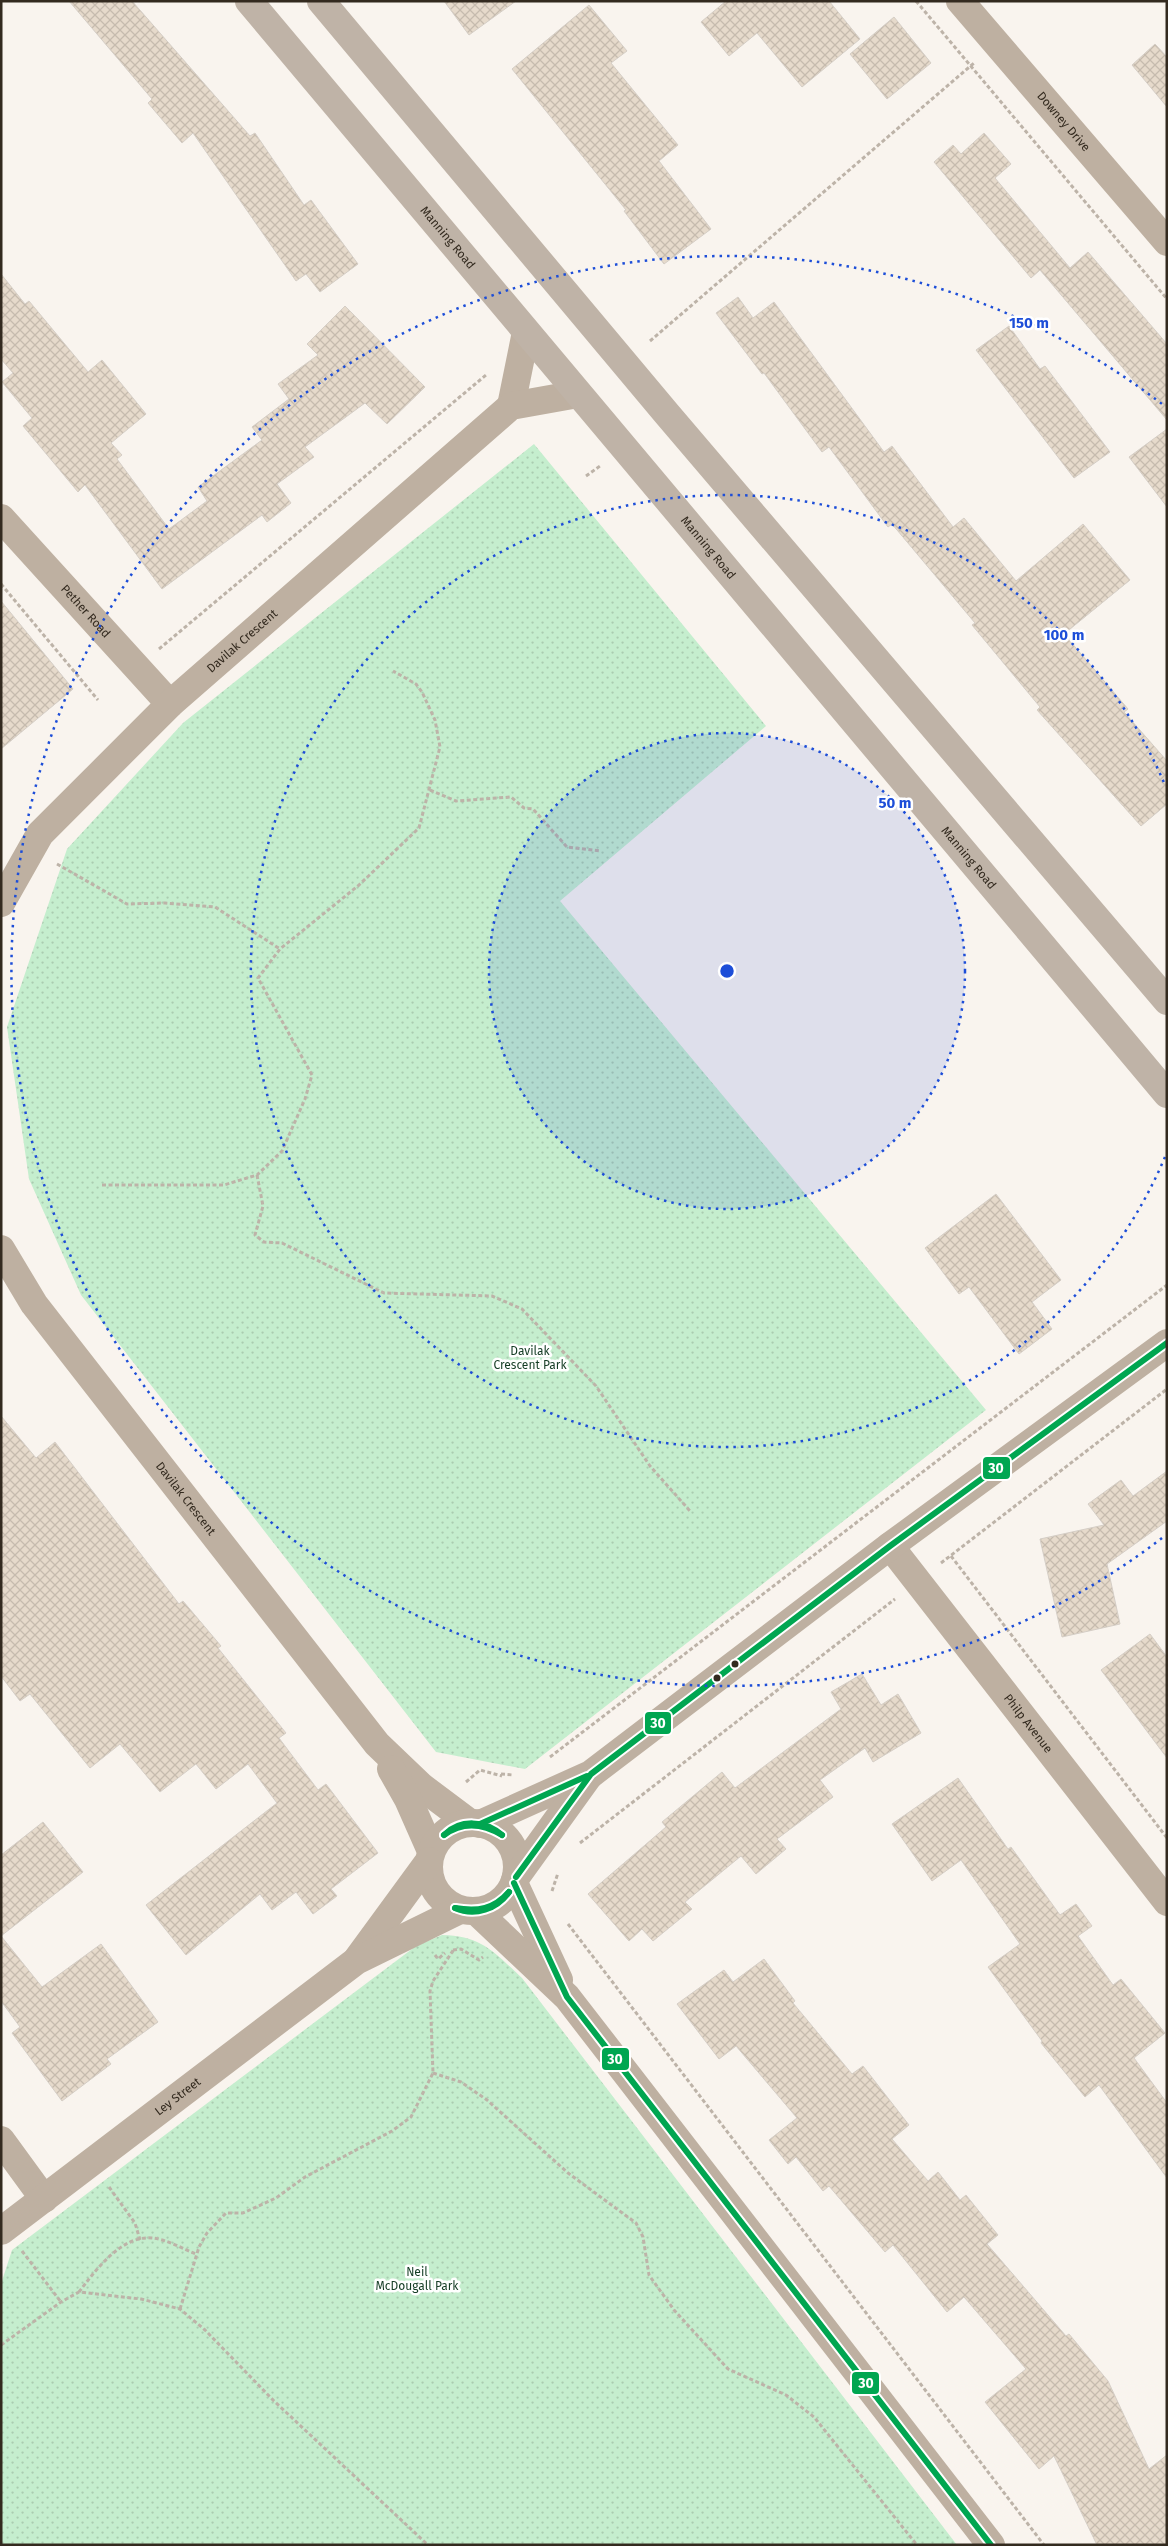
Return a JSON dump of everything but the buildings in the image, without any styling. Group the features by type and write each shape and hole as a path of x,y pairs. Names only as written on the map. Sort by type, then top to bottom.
{"main road":[{"name":"Manning Road","path":"249,1 1167,1094"},
{"path":"321,1 667,414 1167,1001"}],"street":[{"name":"Downey Drive","path":"960,1 1167,242"},
{"path":"526,332 511,406 578,394"},
{"name":"Davilak Crescent","path":"1,903 40,834 170,704 511,406"},
{"name":"Pether Road","path":"1,518 170,704"},
{"name":"Davilak Crescent","path":"1,1249 34,1304 377,1744 422,1787 475,1824"},
{"name":"Ley Street","path":"356,1961 430,1856 436,1842 451,1829 475,1824 591,1774 890,1546 1167,1343"},
{"name":"Philp Avenue","path":"890,1546 1167,1902"},
{"name":"Davilak Crescent","path":"377,1744 408,1799 430,1856"},
{"name":"Ley Street","path":"11,2240 44,2198 356,1961 468,1910 496,1905 507,1896 515,1880 591,1774"},
{"path":"475,1824 496,1830 509,1842 516,1859 515,1880 567,1997"},
{"path":"430,1856 430,1880 436,1892 446,1902 468,1910 567,1997 991,2545"},
{"path":"1,2140 44,2198"}],"path":[{"path":"916,1 1167,299"},
{"path":"650,341 995,44"},
{"path":"138,667 488,373"},
{"path":"1,584 98,700"},
{"path":"102,1185 224,1185 257,1175 282,1151 305,1099 312,1075 258,978 280,949 359,885 419,828 440,747 435,720 416,684 393,671"},
{"path":"430,790 456,801 511,797 524,808 533,809 567,847 601,851"},
{"path":"32,849 126,904 166,903 215,907 280,949"},
{"path":"257,1175 263,1206 255,1235 264,1242 282,1243 384,1293 492,1296 522,1309 596,1386 650,1466 690,1511"},
{"path":"542,1764 1167,1285"},
{"path":"579,1844 1167,1389"},
{"path":"950,1556 1167,1838"},
{"path":"501,1774 518,1775"},
{"path":"568,1923 1044,2545"},
{"path":"180,2309 196,2254 207,2233 226,2214 243,2213 276,2198 311,2173 392,2131 411,2117 433,2073 430,2002 434,1981 454,1949 470,1953 479,1960 489,1952"},
{"path":"433,2073 462,2082 568,2173 636,2223 643,2237 650,2275 674,2310 728,2369 786,2395 814,2418 917,2545"},
{"path":"106,2182 135,2223 140,2240"},
{"path":"1,2345 79,2292 115,2251 140,2240 152,2238 196,2254"},
{"path":"11,2240 62,2302"},
{"path":"79,2292 141,2299 180,2309 205,2330 274,2401 428,2545"}],"green space":[{"name":"Davilak Crescent Park","path":"534,444 766,726 560,901 986,1410 525,1769 436,1752 81,1295 29,1179 7,1027 67,849 183,723"},
{"name":"Neil McDougall Park","path":"442,1935 467,1938 478,1942 495,1953 522,1978 957,2545 1,2545 1,2284 12,2250 416,1946"}],"transit line":[{"name":"30","path":"516,1877 591,1774 890,1546 1167,1343"},
{"name":"30","path":"480,1824 587,1776"},
{"name":"30","path":"444,1835 457,1826 473,1823 488,1826 502,1835"},
{"name":"30","path":"444,1835 458,1827 473,1825 487,1828 502,1835"},
{"name":"30","path":"514,1883 567,1997 991,2545"},
{"name":"30","path":"455,1908 471,1910 485,1908 491,1906 509,1892"},
{"name":"30","path":"455,1908 470,1912 485,1910 498,1903 509,1892"}]}
